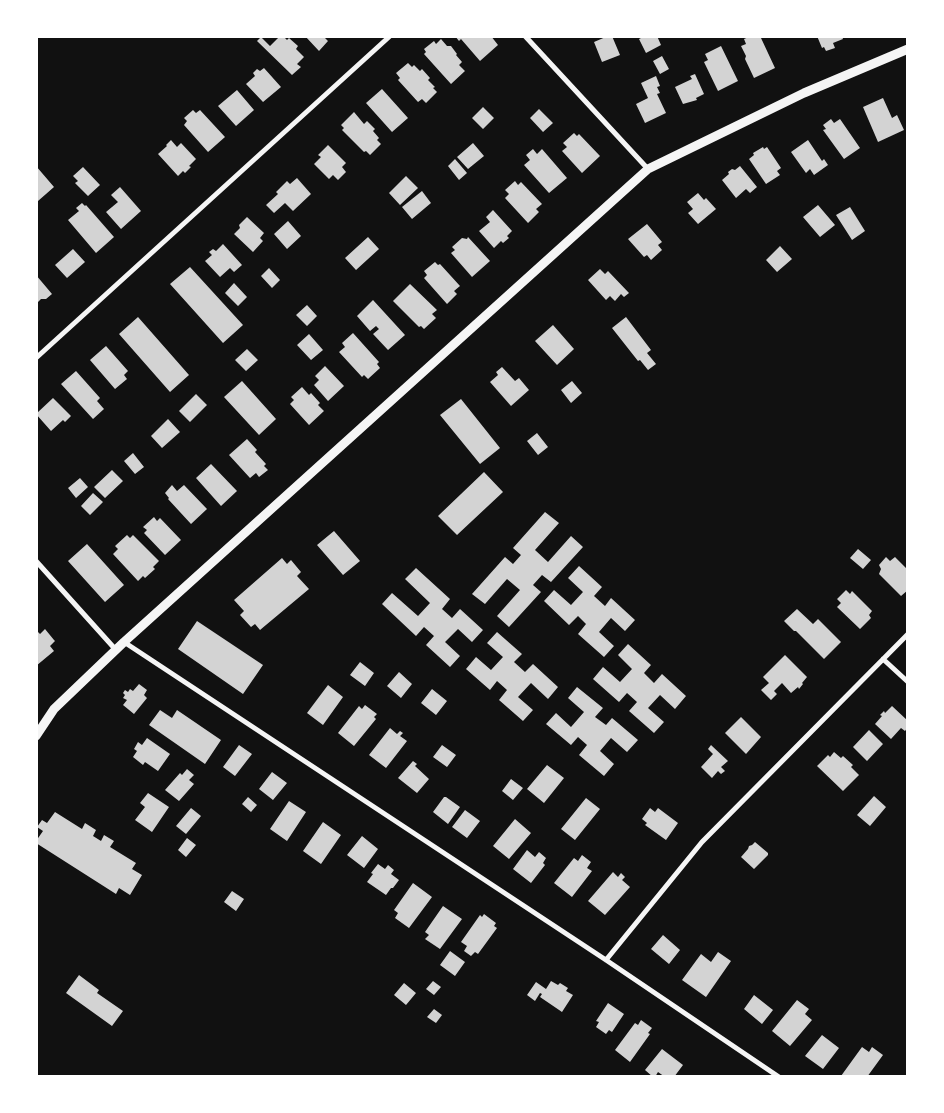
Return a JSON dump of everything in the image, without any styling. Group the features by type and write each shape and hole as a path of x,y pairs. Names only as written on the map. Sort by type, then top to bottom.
{"street":[{"path":"36,358 390,36"},
{"path":"525,36 648,169"},
{"path":"36,736 54,709 124,642 648,169 804,93 908,49"},
{"path":"36,561 116,650"},
{"path":"606,960 702,842 908,634"},
{"path":"124,642 606,960 779,1077"},
{"path":"883,659 908,682"}],"building":[{"path":"280,36 287,40 289,38 298,46 296,49 304,57 297,64 301,67 292,75 257,41 261,37 270,46"},
{"path":"305,36 328,36 325,38 328,41 319,51"},
{"path":"455,36 491,36 498,45 480,61 461,39 459,41"},
{"path":"612,36 620,55 602,62 594,42"},
{"path":"645,36 657,36 661,45 646,53 639,39"},
{"path":"751,36 761,38 775,68 754,78 741,46 746,44 744,39"},
{"path":"817,36 842,36 843,39 833,43 835,48 826,51 824,47 822,48"},
{"path":"441,39 447,46 451,46 457,54 462,62 459,65 465,71 451,84 424,54 426,52 424,49 434,41 436,44"},
{"path":"721,46 738,81 718,91 704,62 708,60 705,54"},
{"path":"662,56 669,69 660,74 653,61"},
{"path":"408,63 412,67 414,65 420,71 422,69 430,78 428,80 435,87 433,88 437,92 426,103 422,99 418,102 398,80 400,78 396,73"},
{"path":"264,68 281,87 263,102 246,84 255,76 253,73 257,69 260,71"},
{"path":"695,74 704,94 696,98 697,100 683,104 675,87 692,79 690,76"},
{"path":"656,76 660,86 657,87 660,93 657,94 666,113 645,123 636,104 648,98 641,83"},
{"path":"382,89 408,118 392,132 366,103"},
{"path":"237,90 254,110 236,126 218,106"},
{"path":"883,98 892,118 897,115 904,130 878,142 863,107"},
{"path":"483,107 494,118 483,129 472,118"},
{"path":"539,109 553,123 543,132 530,118"},
{"path":"193,110 196,113 200,110 225,137 208,152 184,125 187,121 184,118"},
{"path":"354,112 364,124 367,121 375,129 373,131 379,138 377,140 381,144 370,155 366,151 364,152 342,130 344,128 341,125"},
{"path":"831,119 834,123 840,119 860,148 844,159 823,130 826,129 823,125"},
{"path":"574,133 577,136 579,134 600,156 582,173 562,151 567,147 563,143"},
{"path":"171,140 177,147 181,143 196,159 185,173 183,171 178,176 158,154"},
{"path":"808,140 822,161 824,159 828,165 814,175 810,169 806,173 791,152"},
{"path":"473,143 484,156 468,169 457,157"},
{"path":"328,145 346,163 342,167 346,172 338,180 333,175 329,179 314,164 321,157 318,155"},
{"path":"763,147 764,149 767,147 781,168 777,171 780,175 766,184 749,159 754,155 753,153"},
{"path":"533,149 537,154 542,149 567,178 549,193 524,165 530,160 526,155"},
{"path":"455,159 467,173 459,180 448,166"},
{"path":"36,166 54,187 38,201 36,198"},
{"path":"740,166 757,187 750,193 746,189 736,198 722,180 729,174 728,172"},
{"path":"83,167 100,185 88,196 75,183 78,181 73,176"},
{"path":"406,176 418,188 400,205 389,193"},
{"path":"297,178 311,194 293,211 285,203 274,213 266,205 278,194 276,192 287,181 290,184"},
{"path":"515,181 518,185 521,182 542,204 536,209 539,212 528,223 505,198 509,194 505,190"},
{"path":"120,187 141,211 121,229 106,212 118,202 111,195"},
{"path":"422,191 431,203 412,219 402,207"},
{"path":"698,193 704,200 706,198 716,209 698,224 688,213 693,209 687,202"},
{"path":"82,203 86,205 114,237 96,253 68,220 79,211 76,208"},
{"path":"818,205 835,225 820,237 803,217"},
{"path":"850,207 865,231 852,240 836,215"},
{"path":"493,210 512,231 507,236 509,238 503,243 501,241 494,248 479,231 490,222 486,217"},
{"path":"247,217 264,233 260,238 263,241 253,252 234,234"},
{"path":"288,221 301,236 287,249 274,234"},
{"path":"647,224 662,242 658,245 662,250 651,260 647,255 644,257 628,239"},
{"path":"368,237 379,249 356,270 345,258"},
{"path":"468,237 490,261 472,277 451,253 455,250 452,247 462,238 467,239"},
{"path":"223,244 242,265 234,272 230,268 220,277 205,261 212,255 209,252 213,249 216,251"},
{"path":"780,246 792,259 777,272 766,260"},
{"path":"73,249 85,262 67,278 55,265"},
{"path":"435,262 438,265 440,264 460,286 454,291 457,294 447,304 424,278 427,275 424,271"},
{"path":"190,267 243,325 223,343 170,284"},
{"path":"269,268 280,280 272,288 261,276"},
{"path":"600,269 605,274 608,271 629,293 624,297 621,294 615,301 610,296 606,300 588,280"},
{"path":"36,275 52,294 46,299 41,299 36,304"},
{"path":"234,283 247,297 238,306 225,293"},
{"path":"410,284 437,310 432,314 436,318 424,329 421,326 419,327 393,301"},
{"path":"373,300 405,335 388,350 373,334 379,329 376,326 370,331 357,316"},
{"path":"307,305 317,316 307,326 296,315"},
{"path":"138,317 189,375 170,392 119,334"},
{"path":"626,317 651,350 647,353 656,364 648,370 640,360 638,361 612,328"},
{"path":"553,325 574,349 557,365 535,341"},
{"path":"353,333 379,362 377,364 380,368 368,379 364,375 362,377 339,352 345,347 342,343"},
{"path":"309,334 323,350 311,360 297,345"},
{"path":"106,346 128,371 124,375 127,379 115,389 90,360"},
{"path":"247,349 258,360 246,371 235,360"},
{"path":"325,366 344,386 328,401 314,385 319,380 315,376"},
{"path":"502,367 515,381 519,378 529,390 511,406 490,382 498,375 496,372"},
{"path":"76,371 100,398 97,401 104,409 93,419 61,384"},
{"path":"242,381 276,419 259,435 224,397"},
{"path":"572,381 582,393 571,403 561,390"},
{"path":"302,387 309,395 311,393 324,411 309,425 290,404 294,400 291,397"},
{"path":"196,394 207,405 190,422 179,411"},
{"path":"53,398 71,416 65,422 63,420 51,431 36,414"},
{"path":"461,399 500,448 480,464 440,415"},
{"path":"168,419 180,432 162,448 151,436"},
{"path":"537,433 548,447 538,455 527,441"},
{"path":"247,439 257,450 255,452 266,464 264,466 268,470 259,477 256,473 250,478 229,455"},
{"path":"133,453 144,467 135,474 124,461"},
{"path":"211,464 237,491 221,506 196,478"},
{"path":"112,470 123,481 105,498 94,487"},
{"path":"484,472 503,492 457,535 438,516"},
{"path":"80,478 88,487 76,498 68,488"},
{"path":"172,485 177,491 184,485 207,509 191,524 168,499 165,493"},
{"path":"93,493 103,502 90,515 81,506"},
{"path":"545,512 559,523 535,550 548,562 571,536 583,547 551,582 542,575 533,585 541,592 509,627 497,616 520,590 507,579 485,604 472,594 505,557 513,564 521,555 513,548"},
{"path":"154,517 157,521 160,518 181,540 165,555 144,533 147,530 143,527"},
{"path":"334,531 360,561 343,575 317,545"},
{"path":"127,535 130,538 133,535 159,561 153,567 155,569 145,578 143,576 138,581 113,554 118,549 115,546"},
{"path":"87,544 124,585 105,602 68,561"},
{"path":"858,549 871,560 863,569 850,558"},
{"path":"886,557 890,561 895,557 908,570 908,590 901,596 879,574 881,569 879,565"},
{"path":"282,558 287,564 291,560 301,572 297,576 309,589 260,630 255,624 251,627 240,615 244,611 234,600"},
{"path":"579,566 602,587 594,596 605,606 611,598 635,620 625,631 611,618 599,632 614,646 604,657 578,634 586,624 578,616 569,625 544,601 554,590 571,605 583,592 568,578"},
{"path":"416,568 450,599 442,609 452,618 460,609 483,630 472,642 458,629 445,642 460,656 450,667 426,645 434,636 424,627 416,636 382,604 392,593 418,616 430,603 405,579"},
{"path":"846,590 850,594 852,591 872,611 869,615 871,618 860,629 837,607 841,603 837,599"},
{"path":"797,609 813,624 818,619 841,642 824,659 784,621"},
{"path":"197,621 263,665 243,694 178,649"},
{"path":"45,629 55,641 50,646 54,651 36,666 36,630 40,634"},
{"path":"497,632 522,654 514,662 525,672 533,664 558,687 548,699 531,683 518,697 533,710 523,721 499,700 507,690 497,681 490,690 466,669 476,657 491,670 503,657 487,643"},
{"path":"628,644 651,665 644,673 654,683 662,674 686,696 675,709 660,695 648,708 664,722 654,733 629,711 637,702 627,693 619,702 593,679 603,667 620,682 632,669 618,655"},
{"path":"785,655 807,677 799,689 798,687 791,693 782,683 774,691 777,694 771,700 761,690 769,683 763,677"},
{"path":"360,662 374,673 365,686 350,675"},
{"path":"399,672 412,684 401,698 387,686"},
{"path":"139,684 147,690 144,695 147,698 134,714 123,705 127,700 123,698 125,695 123,693 125,690 128,692 130,689 133,691"},
{"path":"328,685 343,697 323,725 307,713"},
{"path":"577,687 603,708 595,717 606,725 612,718 638,740 627,752 611,738 600,751 614,764 604,776 579,755 587,745 578,737 571,745 546,724 556,713 571,727 584,712 568,698"},
{"path":"432,689 447,701 436,715 421,703"},
{"path":"365,705 377,714 374,717 376,719 354,746 338,733 359,706 362,709"},
{"path":"892,706 908,721 908,727 905,731 901,728 891,739 875,724 882,716 880,715"},
{"path":"160,710 172,718 177,710 221,740 205,764 149,725"},
{"path":"741,717 761,737 746,754 725,733"},
{"path":"390,728 397,734 400,731 403,733 400,736 407,741 386,768 369,755"},
{"path":"869,730 883,744 867,761 853,747"},
{"path":"147,738 170,754 158,771 145,762 143,765 133,757 137,751 134,749 138,742 142,745"},
{"path":"239,745 252,754 235,776 223,767"},
{"path":"442,745 456,755 447,767 433,757"},
{"path":"711,745 728,761 721,767 725,771 721,774 718,771 712,778 701,767 713,754 708,749"},
{"path":"834,752 841,758 843,756 853,765 851,767 859,775 843,791 817,766"},
{"path":"413,761 417,764 415,766 429,779 417,793 398,778"},
{"path":"547,765 564,778 544,803 527,789"},
{"path":"187,769 194,775 189,780 194,784 179,801 165,790 180,773 182,775"},
{"path":"272,772 287,783 273,800 259,789"},
{"path":"511,779 523,788 513,800 502,791"},
{"path":"148,793 169,807 152,832 135,820 145,807 140,803"},
{"path":"874,796 886,807 870,826 857,815"},
{"path":"248,797 257,805 251,812 242,804"},
{"path":"444,797 460,807 448,824 433,812"},
{"path":"586,798 600,809 575,840 561,829"},
{"path":"289,801 306,812 287,841 270,829"},
{"path":"191,808 201,816 186,834 176,826"},
{"path":"650,808 655,812 658,808 678,823 666,840 645,825 647,823 642,819"},
{"path":"465,810 480,821 467,838 452,827"},
{"path":"55,812 82,829 85,823 96,830 93,836 101,841 104,835 114,841 110,847 136,863 132,869 142,875 130,895 119,888 116,894 36,843 43,831 37,827 42,820 47,823"},
{"path":"515,819 531,833 509,859 493,846"},
{"path":"323,822 341,835 321,864 303,851"},
{"path":"362,836 378,849 364,868 347,855"},
{"path":"187,838 196,845 186,857 178,850"},
{"path":"755,842 768,855 754,869 741,857 749,846"},
{"path":"527,850 535,857 539,852 546,858 543,863 545,865 531,883 513,869"},
{"path":"582,855 591,862 587,868 592,871 572,897 554,883 574,858 578,861"},
{"path":"378,864 385,869 388,865 394,870 391,874 399,880 386,895 367,882"},
{"path":"613,872 618,877 621,873 625,877 622,880 630,887 605,915 588,901"},
{"path":"413,883 432,897 409,928 395,918 398,913 394,910"},
{"path":"232,891 244,899 236,911 224,902"},
{"path":"443,906 462,919 440,949 425,939 429,935 425,932"},
{"path":"484,914 496,923 494,926 497,928 478,954 475,952 471,956 464,951 467,946 461,942 480,915 482,917"},
{"path":"663,935 680,950 669,964 651,949"},
{"path":"450,951 465,962 455,976 440,965"},
{"path":"718,952 731,961 706,997 682,980 701,954 711,962"},
{"path":"79,975 99,990 97,993 123,1011 112,1026 66,993"},
{"path":"433,981 441,987 434,995 426,989"},
{"path":"551,981 558,985 560,983 568,988 566,991 573,995 562,1012 540,997 542,994 540,993 535,1001 527,995 536,982 546,989"},
{"path":"404,983 416,993 406,1005 394,995"},
{"path":"754,995 773,1010 762,1024 744,1009"},
{"path":"797,1000 809,1009 805,1014 812,1020 790,1046 772,1031"},
{"path":"608,1003 624,1014 612,1032 609,1030 606,1034 596,1027 599,1022 596,1021"},
{"path":"434,1009 442,1015 436,1023 427,1017"},
{"path":"641,1020 652,1028 648,1033 650,1034 630,1062 615,1050 635,1023 638,1025"},
{"path":"822,1035 839,1048 823,1069 805,1056"},
{"path":"862,1047 869,1052 872,1047 883,1055 867,1077 842,1077 841,1076"},
{"path":"662,1049 683,1065 674,1077 665,1077 658,1072 653,1077 645,1070"}]}
